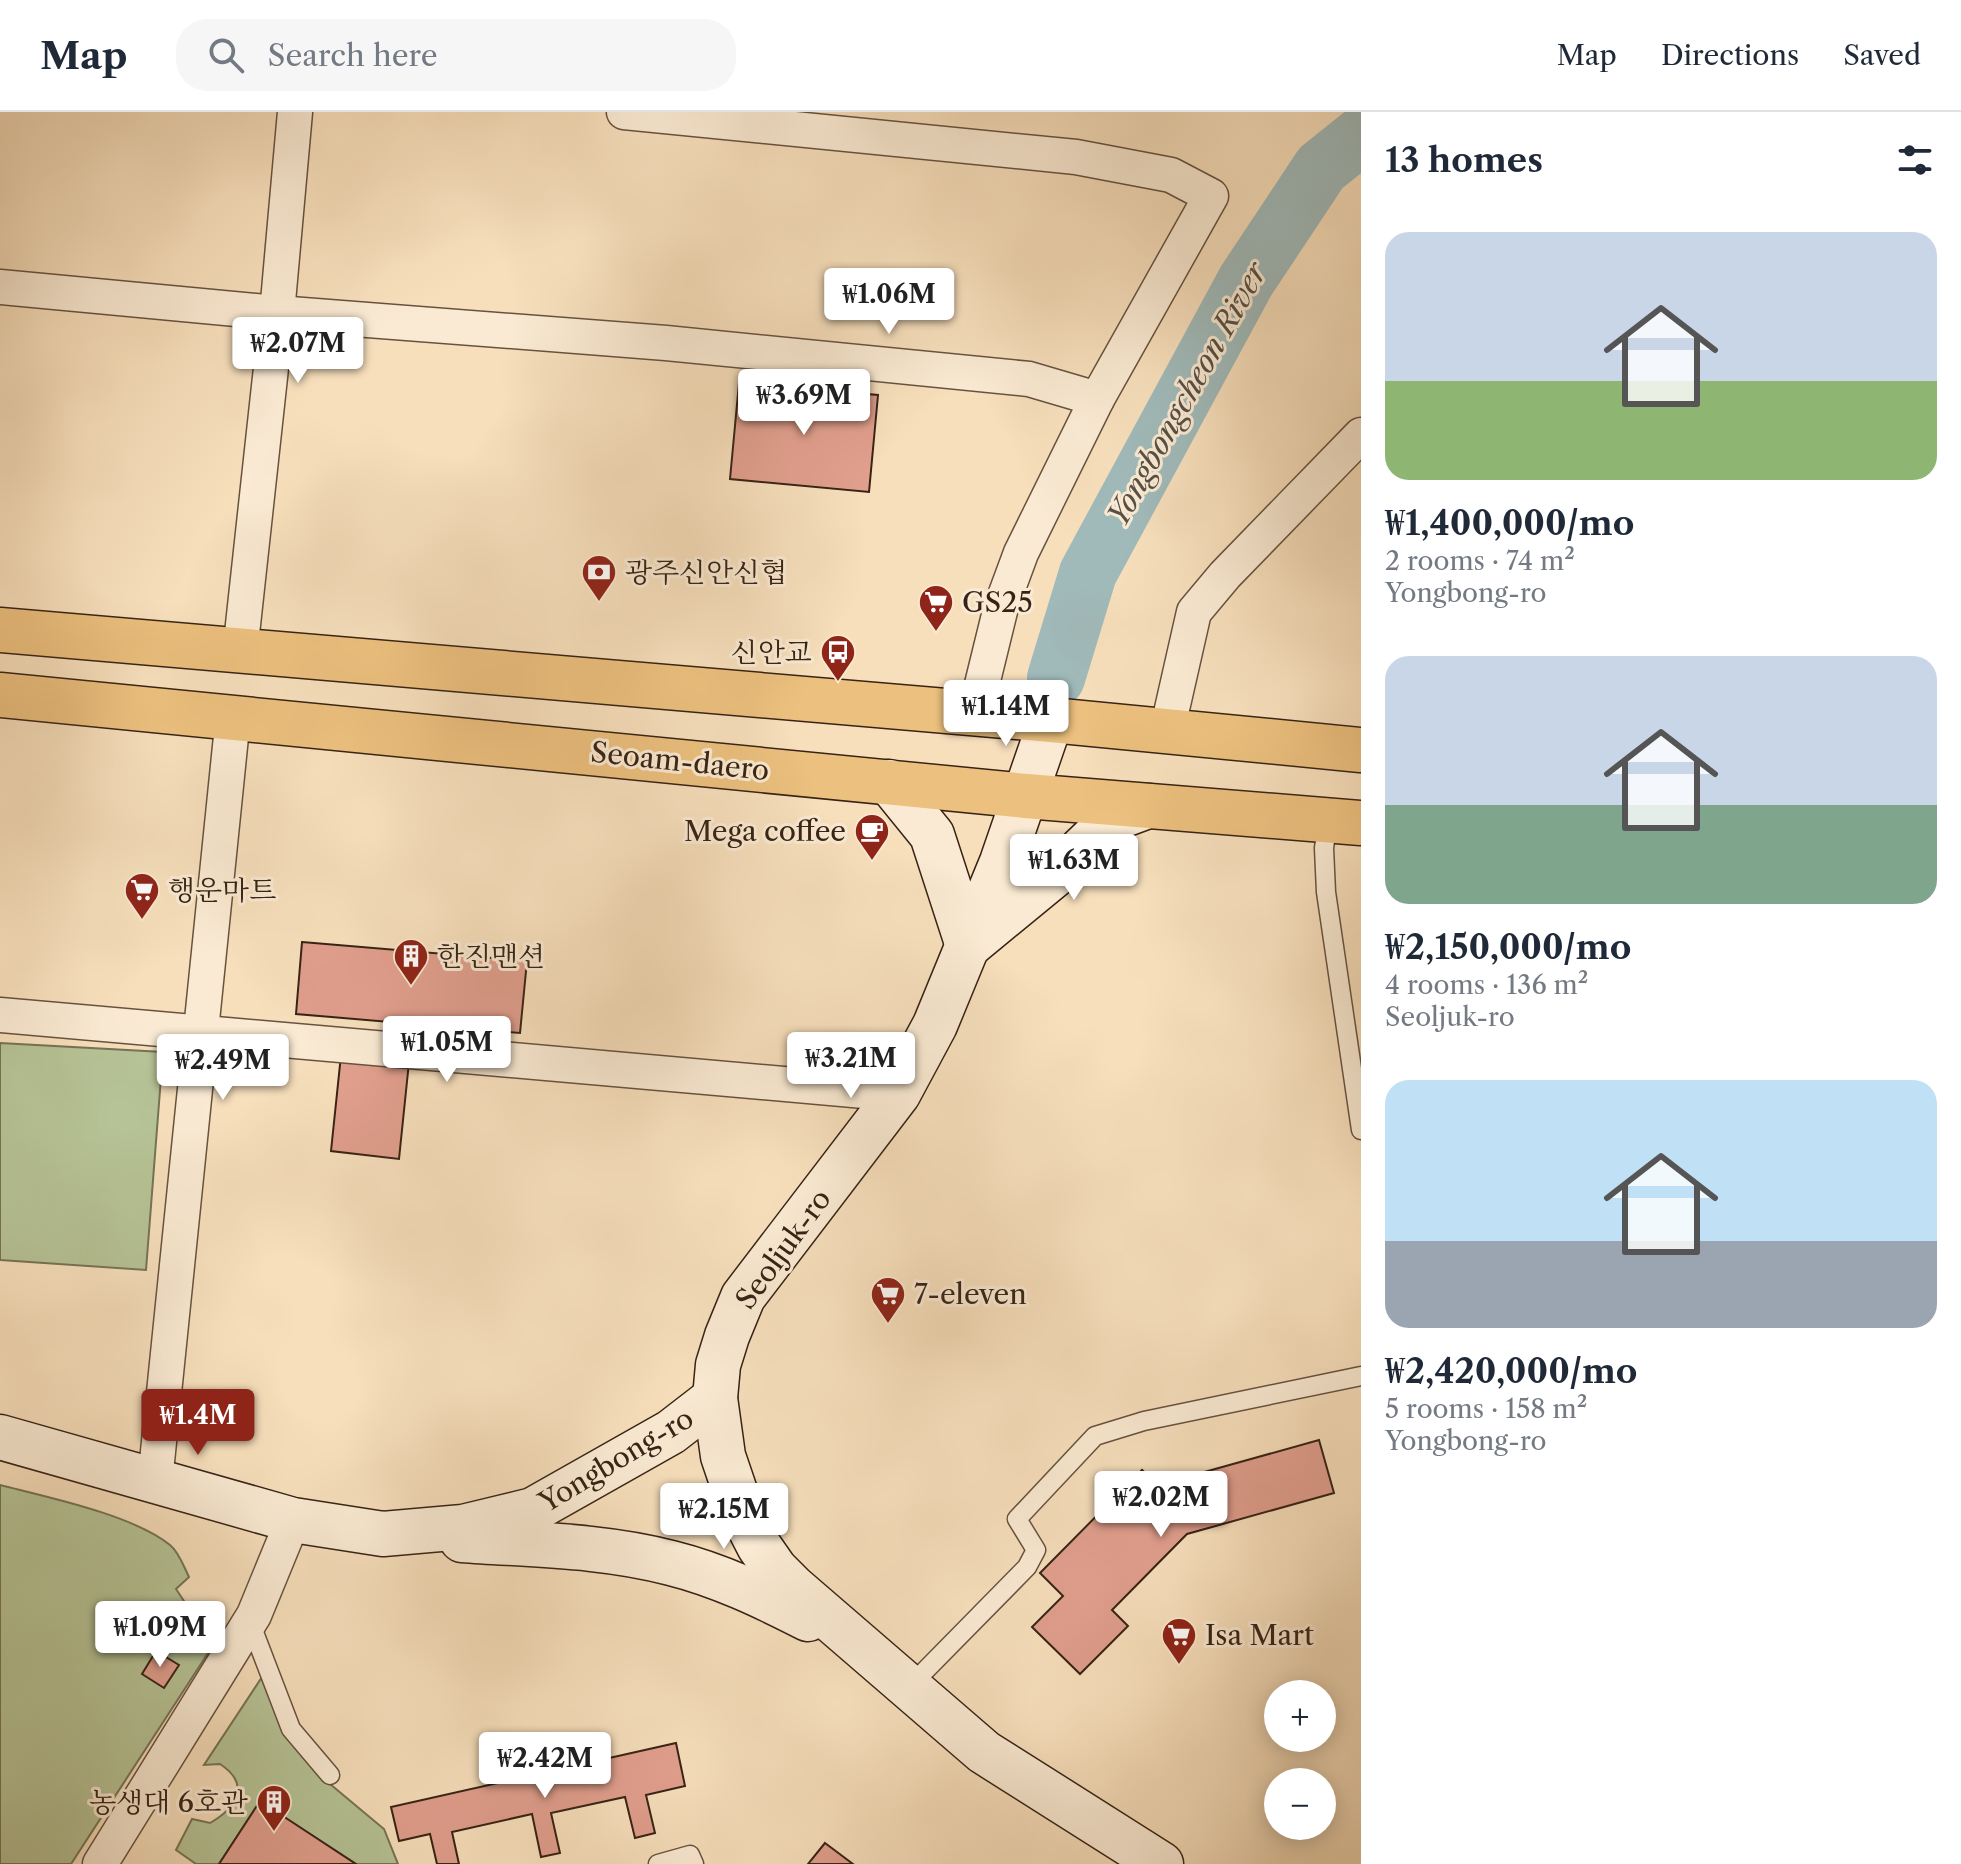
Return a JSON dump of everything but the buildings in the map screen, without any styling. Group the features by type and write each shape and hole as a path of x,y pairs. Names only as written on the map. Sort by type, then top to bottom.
{"main road":[{"path":"0,630 985,714 1361,750"},
{"name":"Seoam-daero","path":"0,695 970,791 1345,822"},
{"name":"Seoljuk-ro","path":"1051,720 1026,796 935,1025 898,1094 743,1297 718,1365 715,1398 723,1456 743,1515 775,1569 853,1641 984,1752 1161,1864"},
{"path":"889,782 932,835 968,946 1058,872 1130,804"},
{"name":"Yongbong-ro","path":"0,1437 293,1520 383,1534 463,1527 533,1510 671,1432 715,1398"},
{"path":"383,1534 593,1550 670,1563 742,1586 853,1641"}],"street":[{"path":"240,652 277,313 295,112"},
{"path":"624,112 1076,157 1171,175 1211,196 1097,399 1021,553 1001,607 985,714"},
{"path":"0,287 277,313 666,343 1029,379 1097,399"},
{"path":"1151,730 1194,612 1225,575 1361,435"},
{"path":"155,1481 233,717"},
{"path":"0,1015 898,1094"},
{"path":"100,1864 250,1622 293,1520"}],"lane":[{"path":"1345,822 1324,848 1326,892 1361,1130"},
{"path":"908,1688 1027,1567 1036,1550 1017,1519 1095,1436 1144,1421 1361,1376"},
{"path":"250,1622 291,1729 330,1775"},
{"path":"658,1864 690,1855 694,1864"}],"green space":[{"path":"0,1043 163,1052 146,1270 0,1260"},
{"path":"0,1485 65,1501 154,1534 179,1556 189,1577 176,1589 194,1616 221,1633 71,1864 0,1864"},
{"path":"262,1677 318,1774 384,1829 398,1864 356,1864 260,1802 219,1864 196,1864 176,1850 192,1819 210,1823 227,1810 237,1796 236,1780 230,1772 220,1764 204,1765"}],"waterway":[{"name":"Yongbongcheon River","path":"1056,678 1088,573 1246,281 1321,168 1361,136"}],"place":[{"name":"광주신안신협","path":"599,603"},
{"name":"GS25","path":"936,633"},
{"name":"신안교","path":"838,683"},
{"name":"Mega coffee","path":"872,862"},
{"name":"행운마트","path":"142,921"},
{"name":"한진맨션","path":"411,987"},
{"name":"7-eleven","path":"888,1325"},
{"name":"Isa Mart","path":"1179,1666"},
{"name":"농생대 6호관","path":"274,1833"}]}
